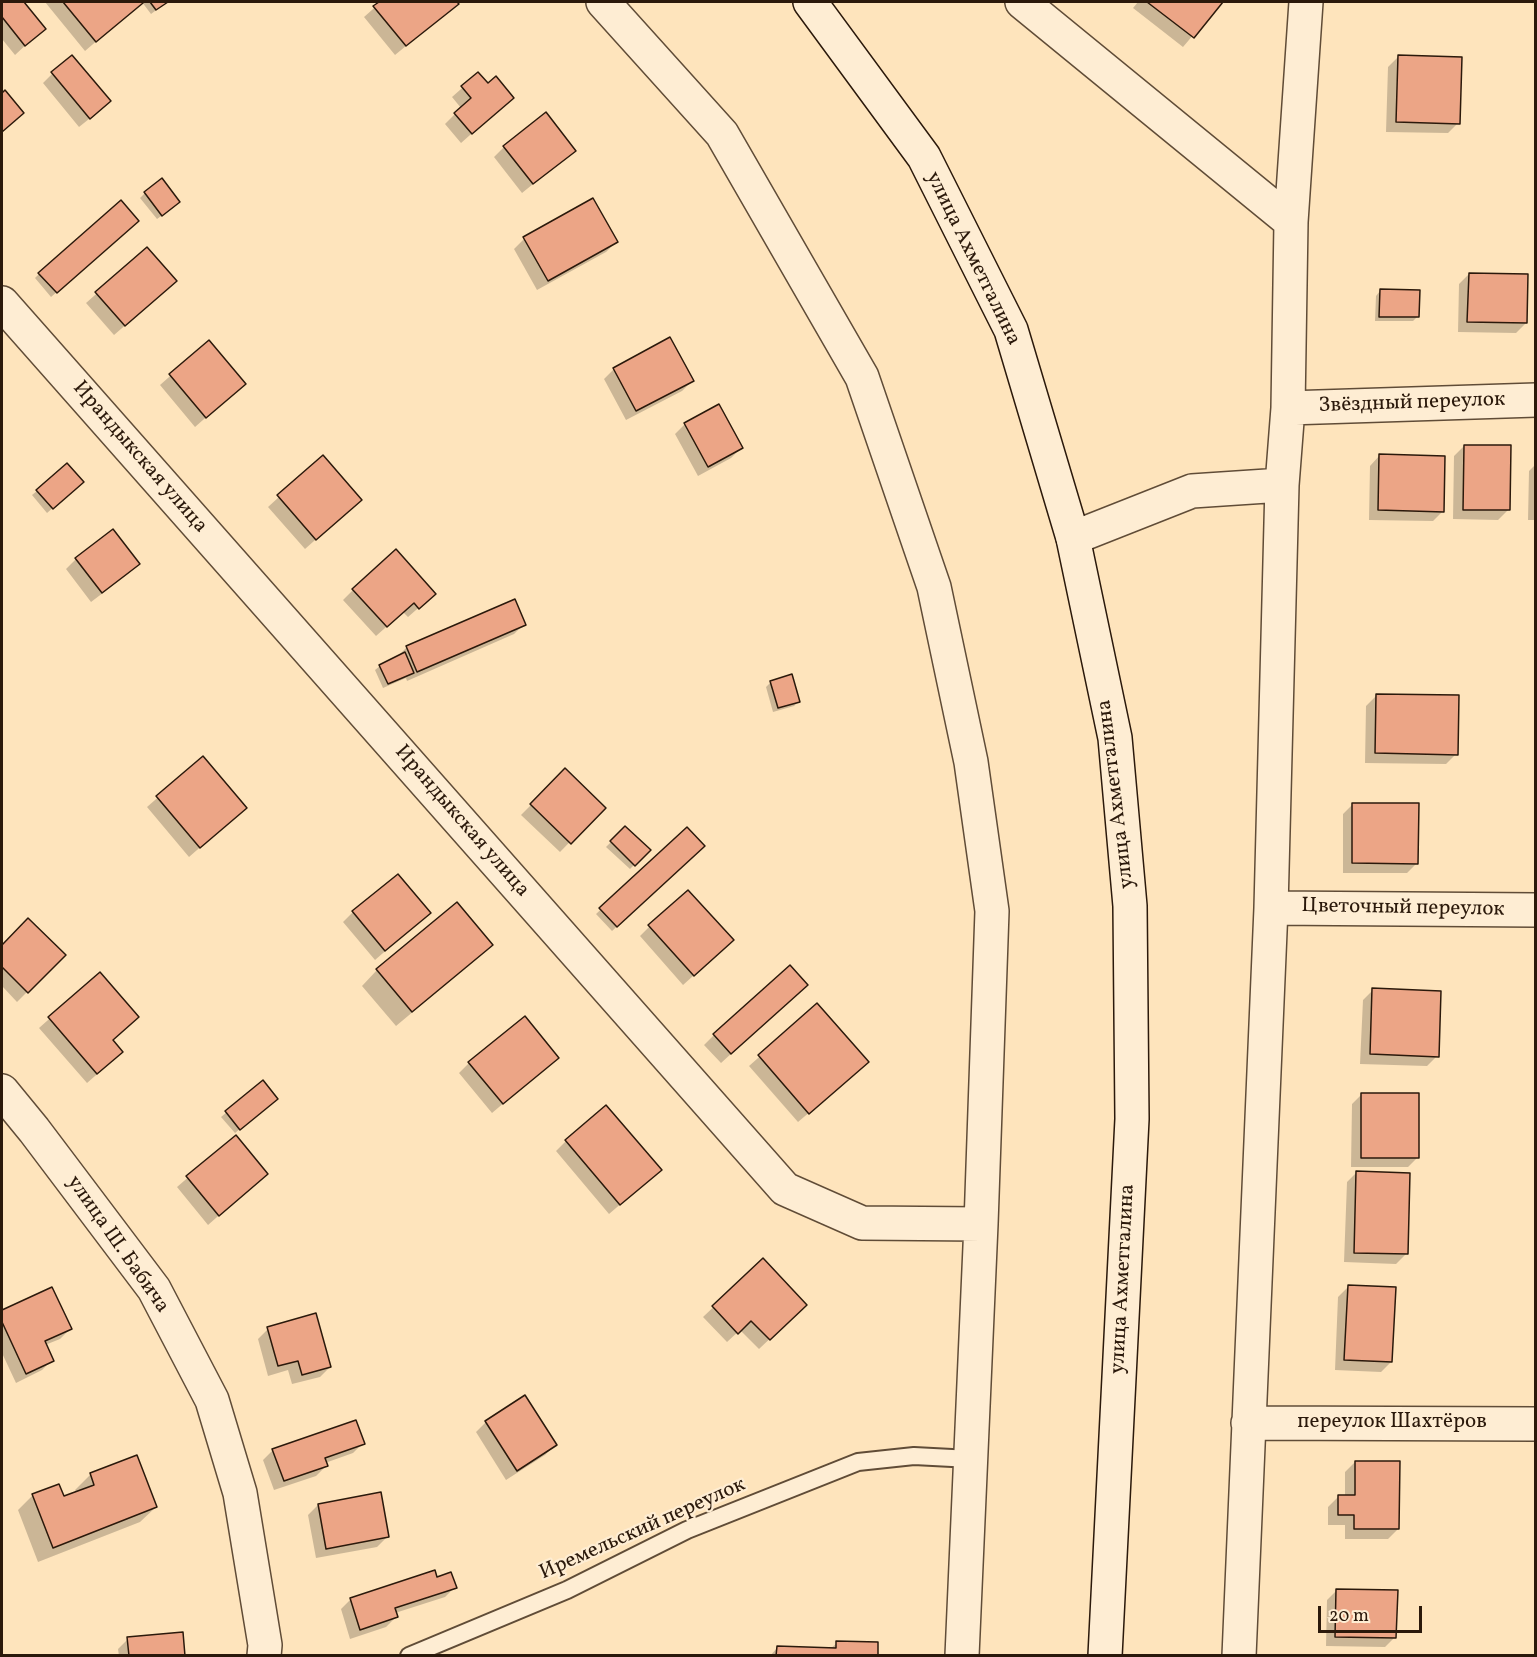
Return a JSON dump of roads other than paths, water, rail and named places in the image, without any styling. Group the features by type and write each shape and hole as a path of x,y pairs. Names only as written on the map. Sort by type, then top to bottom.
{"street":[{"path":"603,2 722,134 862,377 934,587 971,762 992,911 962,1656"},
{"name":"улица Ахметгалина","path":"810,2 924,157 1011,330 1073,538 1114,738 1130,906 1132,1119 1105,1656"},
{"path":"1022,2 1291,222"},
{"path":"1239,1656 1271,908 1282,484 1288,408 1291,222 1306,2"},
{"name":"Ирандыкская улица","path":"2,303 785,1189 862,1223 981,1224"},
{"name":"Звёздный переулок","path":"1288,408 1536,400"},
{"path":"1073,538 1192,491 1282,484"},
{"name":"Цветочный переулок","path":"1271,908 1536,910"},
{"name":"улица Ш. Бабича","path":"2,1091 154,1288 212,1400 240,1493 265,1645 264,1656"},
{"name":"переулок Шахтёров","path":"1248,1423 1536,1424"}],"lane":[{"name":"Иремельский переулок","path":"409,1656 567,1590 687,1530 858,1462 914,1456 970,1459"}]}
